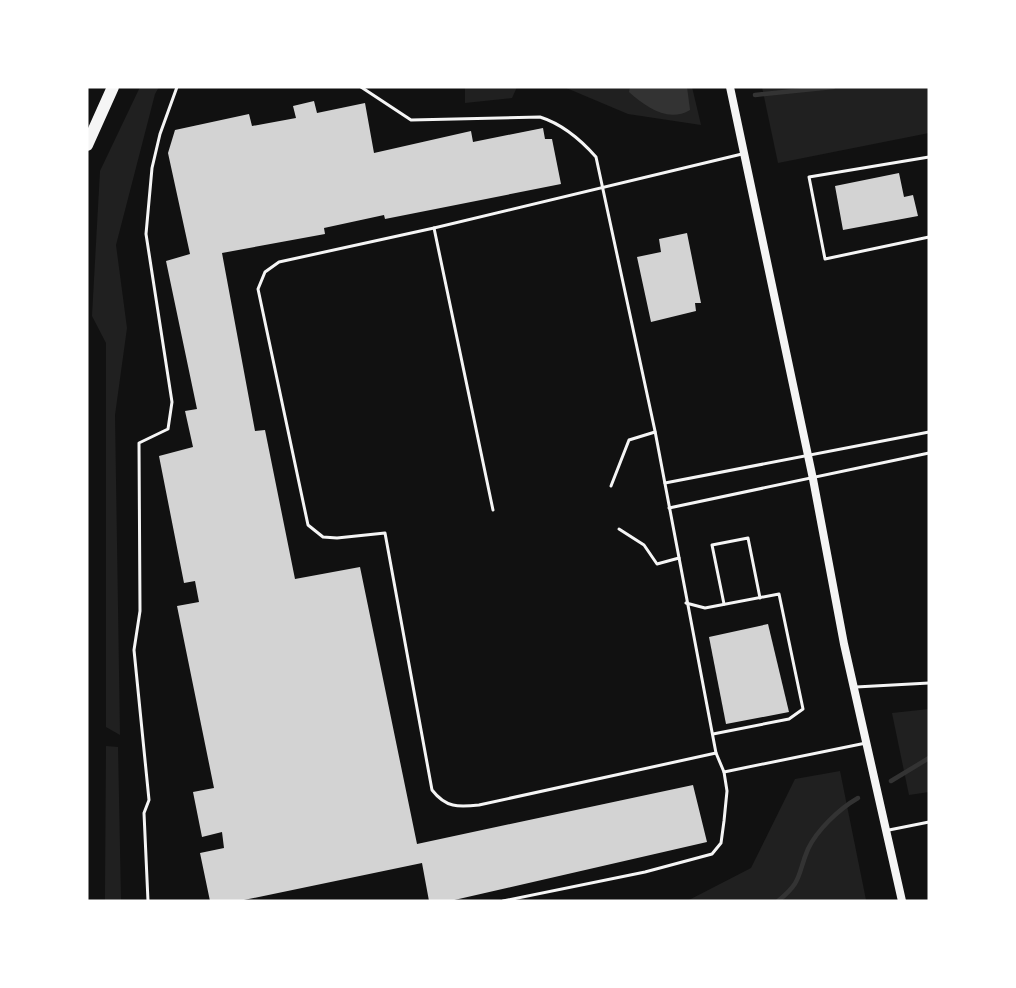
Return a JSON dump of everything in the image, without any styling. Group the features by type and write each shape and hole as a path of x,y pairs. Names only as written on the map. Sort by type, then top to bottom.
{"highway":[{"path":"87,146 113,87"}],"street":[{"path":"730,87 813,480 854,688 902,901"}],"lane":[{"path":"148,901 144,813 149,800 134,650 140,611 139,443 168,429 172,402 146,234 152,168 160,134 177,87"},
{"path":"361,87 411,120 540,117 551,121 585,144 596,157 655,431 713,735 724,772 727,791 721,843 712,854 645,872 503,901"},
{"path":"717,753 479,805 454,808 440,799 432,790 385,533 338,538 323,537 308,525 258,289 265,272 279,262 435,228 744,154"},
{"path":"929,157 809,177 825,259 929,237"},
{"path":"435,228 493,510"},
{"path":"610,486 629,440 655,431"},
{"path":"665,483 929,432"},
{"path":"669,508 813,480 929,453"},
{"path":"619,529 644,545 657,564 679,558"},
{"path":"724,604 712,545 748,538 760,598"},
{"path":"686,603 705,608 779,594 803,709 789,720 713,735"},
{"path":"854,688 929,683"},
{"path":"724,772 866,743"},
{"path":"887,830 929,822"}],"shaded area":[{"path":"140,87 159,87 155,94 116,245 127,328 115,415 120,735 106,727 106,343 92,316 100,171"},
{"path":"465,87 517,87 512,98 465,103"},
{"path":"564,87 692,87 701,125 628,114"},
{"path":"630,87 687,87 690,110 674,115 658,112 629,92"},
{"path":"762,87 929,87 929,133 778,163"},
{"path":"929,709 929,792 909,795 892,713"},
{"path":"106,746 118,747 121,901 105,901"},
{"path":"840,771 866,900 687,901 751,868 795,779"}],"building":[{"path":"314,101 317,113 365,103 374,153 471,131 473,142 543,128 545,139 552,139 561,184 385,219 384,215 324,228 325,234 222,253 255,431 265,430 295,579 360,567 417,844 693,785 707,842 450,901 429,901 422,863 239,901 210,901 200,853 224,848 222,832 202,837 193,792 214,788 177,606 199,602 195,581 184,583 159,456 193,447 185,411 197,409 166,261 190,254 168,153 175,130 249,114 252,126 296,118 293,106"},
{"path":"899,173 904,197 913,195 918,216 843,230 835,186"},
{"path":"687,233 701,303 695,303 696,311 651,322 637,257 661,252 659,239"},
{"path":"768,624 789,712 726,724 709,637"}],"waterway":[{"path":"755,95 833,87"},
{"path":"891,781 929,758"},
{"path":"778,901 796,883 808,849 823,827 858,798"}]}
